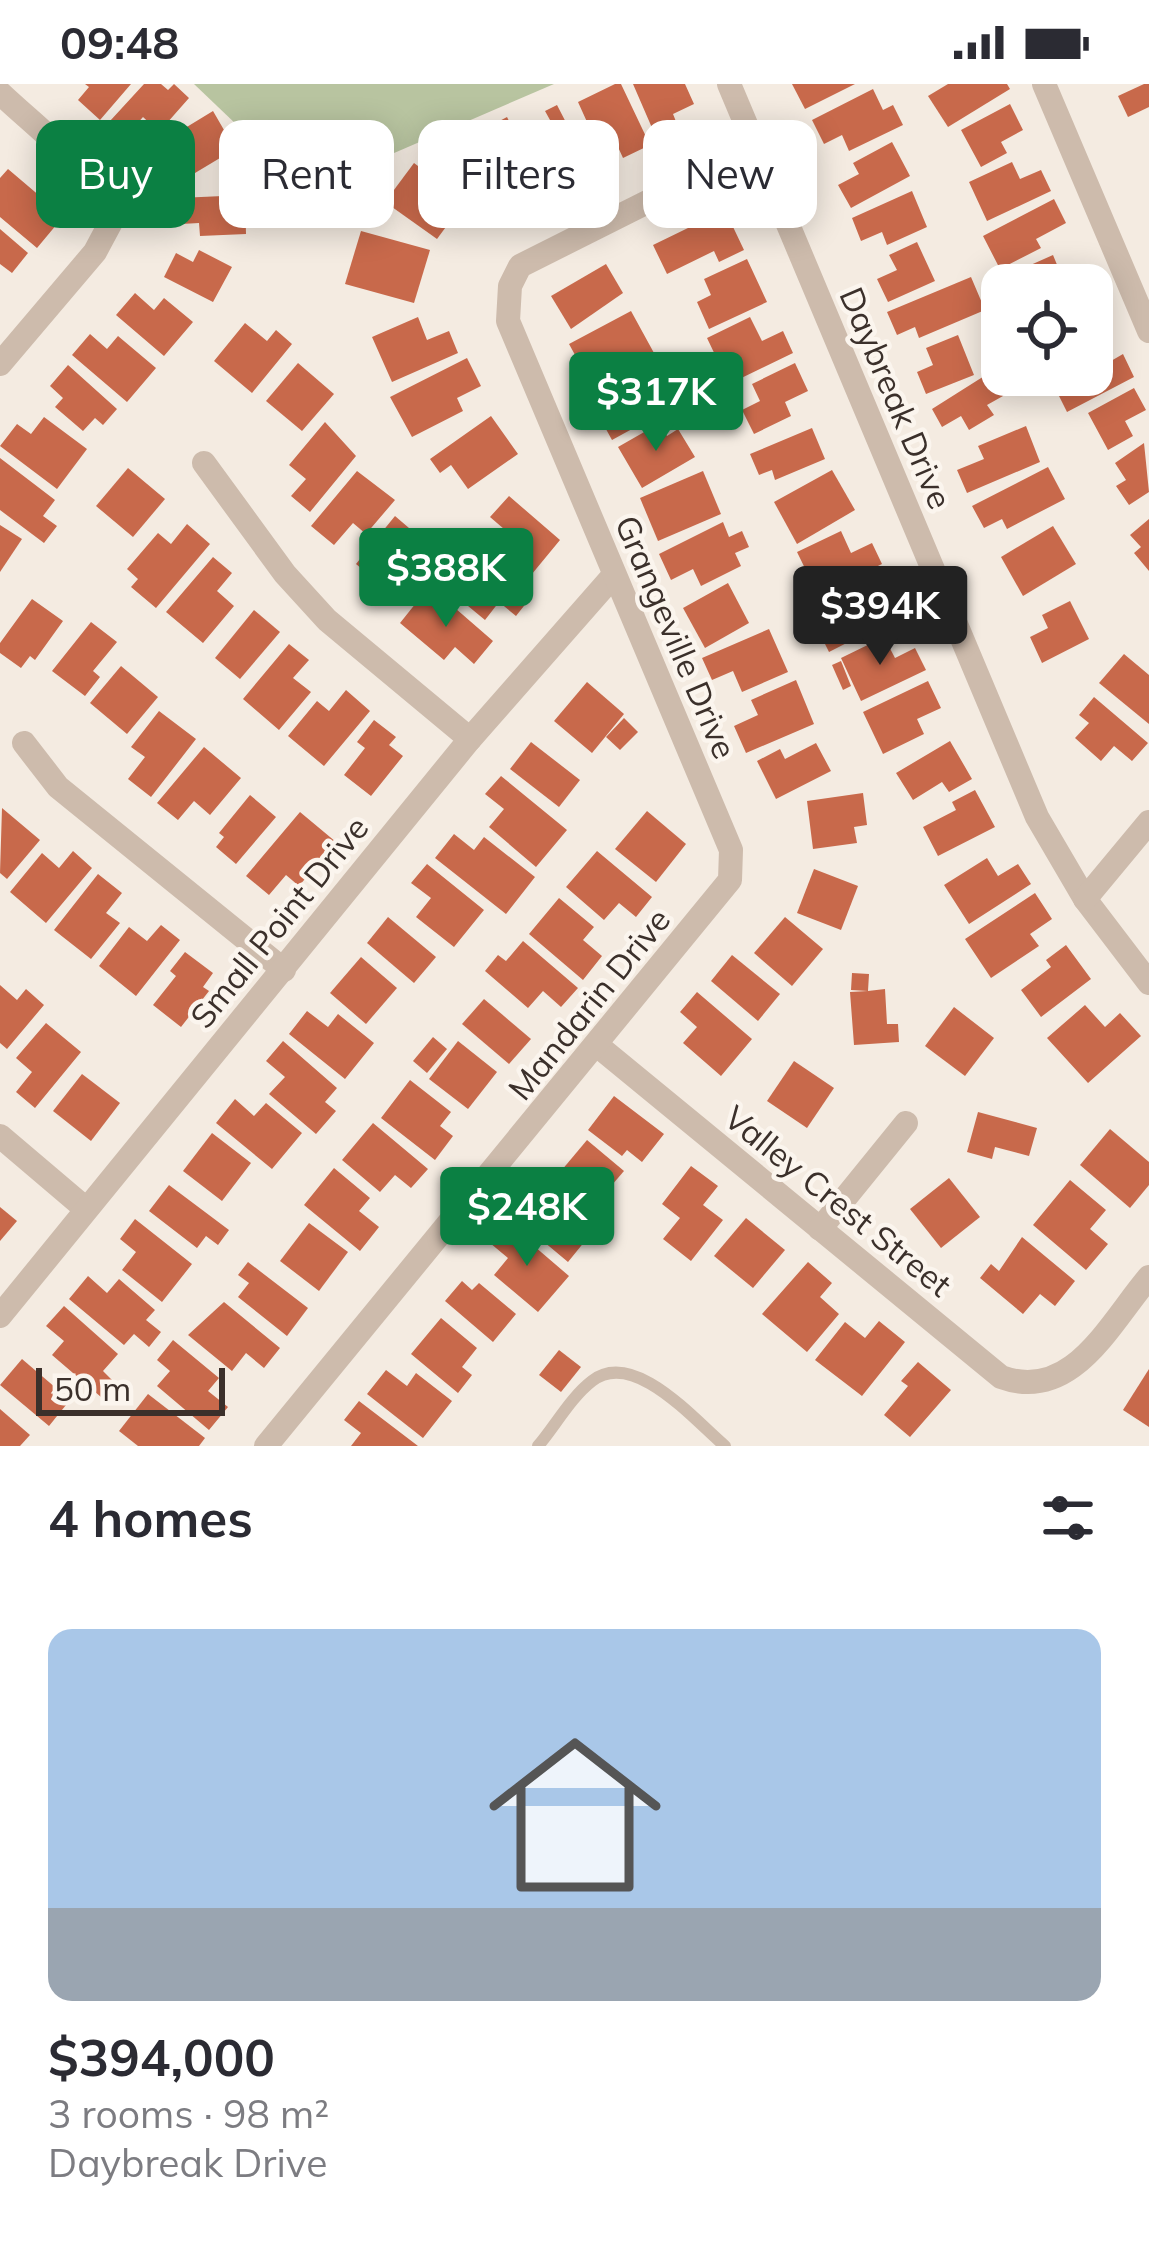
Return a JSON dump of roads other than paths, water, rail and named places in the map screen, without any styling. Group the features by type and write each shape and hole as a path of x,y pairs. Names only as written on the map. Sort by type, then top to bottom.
{"street":[{"name":"Daybreak Drive","path":"729,84 743,120"},
{"path":"1044,84 1149,331"},
{"path":"0,93 82,170 102,195 111,222 95,252 0,364"},
{"name":"Grangeville Drive","path":"643,204 520,266 510,286 508,321 731,850 730,880"},
{"name":"Daybreak Drive","path":"788,228 1037,817 1085,899 1149,983"},
{"path":"204,463 285,574 327,620 470,739"},
{"name":"Small Point Drive","path":"0,1316 470,739 614,575"},
{"path":"24,743 58,788 284,970"},
{"path":"1085,899 1149,822"},
{"name":"Mandarin Drive","path":"266,1446 730,880"},
{"name":"Valley Crest Street","path":"598,1046 1001,1377 1046,1384 1068,1374 1149,1276"},
{"path":"820,1229 906,1123"},
{"path":"0,1136 86,1208"}],"lane":[{"path":"538,1446 594,1379 623,1373 643,1378 724,1446"}]}
